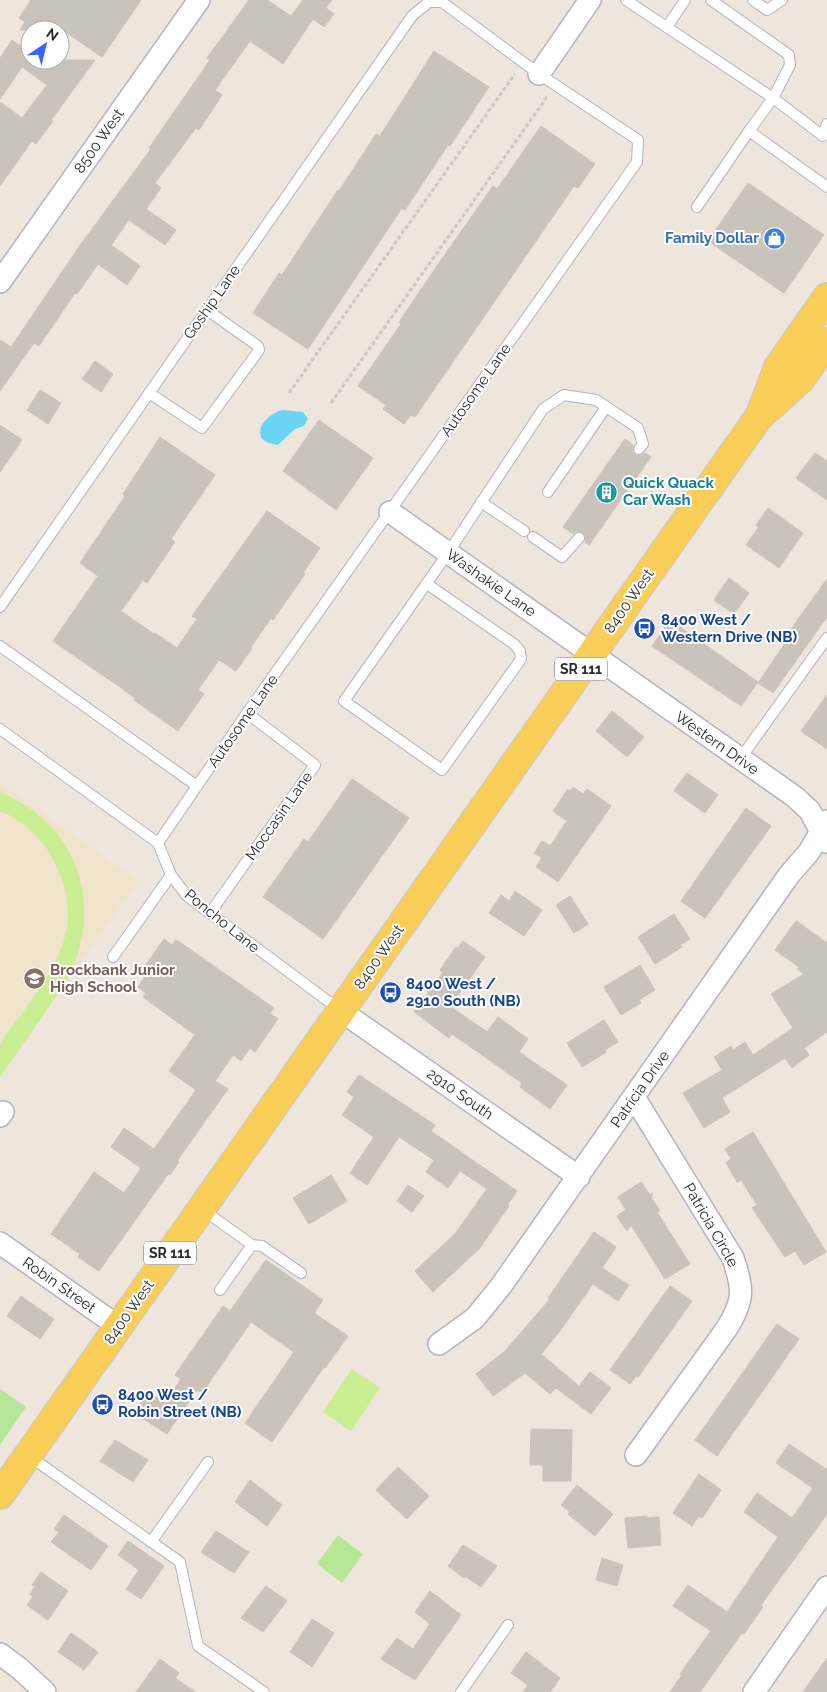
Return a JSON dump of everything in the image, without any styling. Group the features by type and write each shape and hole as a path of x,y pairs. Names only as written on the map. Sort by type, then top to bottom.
{"main road":[{"name":"8400 West","path":"758,418 778,367 827,298"},
{"name":"8400 West","path":"0,1495 758,418 801,379 827,342"}],"street":[{"name":"8500 West","path":"0,282 199,0"},
{"path":"539,74 590,0"},
{"name":"Washakie Lane","path":"390,512 592,655"},
{"name":"Western Drive","path":"592,655 795,797 810,811 825,832"},
{"name":"Patricia Drive","path":"439,1344 463,1328 486,1306 579,1177 789,875 825,832"},
{"name":"2910 South","path":"340,1011 579,1177"},
{"name":"Patricia Circle","path":"634,1097 733,1258 740,1281 741,1293 736,1314 727,1328 636,1455"},
{"name":"Robin Street","path":"0,1243 119,1327"},
{"path":"754,1692 827,1587"},
{"path":"0,1654 19,1668 45,1692"}],"lane":[{"path":"626,0 773,98 825,137 827,124"},
{"path":"667,27 685,0"},
{"path":"696,207 773,98 790,65 790,56 711,0"},
{"path":"753,0 767,10 782,0"},
{"name":"Autosome Lane","path":"158,843 637,162 638,140 539,74 442,2 429,2"},
{"name":"Goship Lane","path":"0,607 412,16 429,2"},
{"path":"749,131 827,187"},
{"path":"149,393 202,428 259,350 258,346 207,310"},
{"path":"427,584 514,644 520,651 521,660 442,770 344,701 427,584 543,409 564,395 596,400 638,428 643,444 640,449"},
{"path":"548,492 606,407"},
{"path":"481,502 524,531"},
{"path":"533,538 562,557 579,538"},
{"path":"740,759 827,638"},
{"path":"0,646 197,786"},
{"name":"Moccasin Lane","path":"210,913 315,765 248,713"},
{"path":"0,729 158,843"},
{"name":"Poncho Lane","path":"158,843 171,875 187,896 340,1011"},
{"path":"113,957 171,875"},
{"path":"202,1208 252,1244 262,1246 301,1273"},
{"path":"220,1290 252,1244"},
{"path":"28,1455 180,1562 198,1646 264,1692"},
{"path":"151,1542 208,1462"},
{"path":"461,1692 508,1625"}],"path":[{"path":"289,393 515,74"},
{"path":"331,403 547,96"}],"shaded area":[{"name":"Brockbank Junior High School","path":"0,783 138,881 0,1076"}],"green space":[{"path":"0,792 28,807 50,826 67,848 78,873 84,899 84,927 77,956 65,984 0,1077 1,1043 34,997 55,962 67,927 68,908 64,887 52,856 26,826 0,811"},
{"path":"352,1369 380,1388 351,1431 323,1412"},
{"path":"0,1389 26,1407 0,1445"},
{"path":"338,1535 363,1554 342,1583 317,1564"}],"water":[{"path":"282,410 303,412 308,419 304,426 295,429 278,445 269,443 263,439 260,429 268,418"}],"building":[{"path":"31,0 141,0 102,57 70,35 70,20 22,20 19,18"},
{"path":"249,0 267,0 291,16 303,0 332,0 326,8 334,14 324,27 313,19 283,64 250,41 215,90 222,95 199,130 196,128 155,183 161,188 146,209 176,230 165,245 129,220 111,245 140,266 127,285 98,264 77,294 75,293 39,346 34,343 0,391 0,340 11,347 81,244 151,149 149,148 210,60 207,58"},
{"path":"12,40 20,46 20,70 0,99 0,58"},
{"path":"434,51 489,87 405,210 402,208 308,349 253,313 279,273 282,275 376,134 380,136"},
{"path":"70,60 95,60 51,120 53,121 36,144 32,141 0,186 0,102 22,118 47,85 26,70 70,70"},
{"path":"541,126 595,164 578,188 574,186 415,417 411,415 404,424 383,409 386,405 358,386 401,324 399,322 493,186 497,189"},
{"path":"748,183 824,235 784,293 708,241"},
{"path":"95,361 113,374 101,392 82,379"},
{"path":"40,390 61,403 48,424 27,410"},
{"path":"319,420 373,458 336,510 283,471"},
{"path":"0,425 22,440 0,472"},
{"path":"160,437 215,475 171,539 175,542 147,583 143,580 121,611 154,634 177,648 197,619 192,616 267,511 320,548 303,573 305,574 273,620 271,618 236,671 219,660 198,690 204,694 178,731 134,700 135,698 120,687 53,641 98,576 80,563 125,496 123,494"},
{"name":"Quick Quack Car Wash","path":"625,439 633,445 632,451 635,455 641,456 645,453 651,457 589,545 585,542 586,536 583,533 577,531 573,534 563,527"},
{"path":"815,453 827,461 827,500 796,478"},
{"path":"768,508 803,533 779,568 746,545 759,527 756,525"},
{"path":"729,578 749,593 734,614 714,600"},
{"path":"827,579 827,617 773,693 758,683 784,645 781,643"},
{"path":"670,620 758,682 741,706 652,646"},
{"path":"827,695 827,749 801,731"},
{"path":"612,711 644,737 627,757 596,731"},
{"path":"687,773 718,795 705,813 674,791"},
{"path":"352,779 409,818 323,939 263,897 304,839 308,842"},
{"path":"573,787 583,794 587,789 611,806 558,882 536,867 542,858 534,853 542,841 550,846 567,821 553,811 568,789 571,791"},
{"path":"746,808 771,826 705,918 681,901"},
{"path":"515,891 542,910 524,936 489,913 501,895 509,901"},
{"path":"570,896 588,924 574,933 556,905"},
{"path":"674,914 690,939 680,945 682,947 655,964 638,937"},
{"path":"796,921 827,943 827,1032 804,1048 809,1055 792,1068 785,1058 722,1098 730,1112 704,1128 683,1093 722,1070 714,1057 731,1046 733,1050 745,1042 753,1055 793,1028 771,994 804,974 797,969 799,967 775,950"},
{"path":"164,939 172,945 176,940 274,1008 270,1013 278,1019 255,1052 250,1048 241,1061 233,1055 215,1081 228,1089 177,1161 179,1162 170,1175 168,1174 99,1271 78,1257 80,1254 51,1234 94,1172 124,1193 141,1168 111,1147 124,1128 154,1149 196,1090 169,1071 195,1035 143,997 146,993 138,987 146,975 141,972"},
{"path":"463,941 485,957 450,1006 487,1032 498,1017 528,1039 519,1052 567,1085 550,1109 520,1087 522,1083 452,1034 449,1038 414,1012 443,972 440,970 456,947 458,948"},
{"path":"640,965 655,990 639,1000 641,1003 621,1015 604,987"},
{"path":"604,1020 618,1042 582,1067 567,1043"},
{"path":"359,1075 435,1125 431,1131 517,1191 508,1204 509,1206 479,1249 433,1292 415,1271 455,1234 487,1189 460,1171 448,1188 426,1172 434,1160 399,1137 367,1185 350,1173 374,1137 342,1115 354,1097 347,1092"},
{"path":"753,1132 826,1252 804,1265 795,1251 785,1257 752,1208 757,1205 741,1180 737,1182 726,1163 731,1159 725,1149"},
{"path":"331,1175 347,1201 309,1224 293,1198"},
{"path":"641,1182 650,1195 653,1193 651,1197 660,1211 657,1212 690,1264 665,1279 631,1225 627,1231 617,1216 626,1210 618,1197"},
{"path":"408,1185 424,1196 412,1212 397,1201"},
{"path":"594,1232 616,1247 602,1268 629,1285 618,1301 593,1284 541,1354 579,1386 590,1372 611,1388 591,1414 556,1388 550,1394 525,1373 493,1396 476,1374 505,1351 550,1299 548,1298"},
{"path":"266,1260 323,1300 314,1313 348,1336 272,1442 245,1423 294,1352 251,1322 202,1393 197,1390 167,1434 134,1413 149,1392 165,1403 181,1379 175,1375 223,1306 230,1311"},
{"path":"670,1286 692,1301 638,1377 636,1376 630,1384 610,1370"},
{"path":"21,1296 54,1319 40,1339 7,1316"},
{"path":"777,1324 799,1339 717,1456 695,1440"},
{"path":"531,1429 572,1430 571,1481 543,1481 543,1465 530,1465"},
{"path":"115,1440 148,1460 133,1482 100,1461"},
{"path":"789,1444 827,1468 827,1514 761,1605 763,1607 744,1634 742,1633 700,1692 670,1692 682,1675 680,1674 711,1631 673,1606 688,1585 727,1612 778,1537 744,1512 757,1493 792,1518 813,1488 776,1463"},
{"path":"398,1467 429,1496 407,1519 376,1490"},
{"path":"699,1474 721,1490 702,1518 699,1516 692,1526 673,1513"},
{"path":"250,1480 282,1505 267,1526 235,1502"},
{"path":"577,1485 613,1514 595,1536 568,1514 570,1512 561,1505"},
{"path":"64,1515 108,1546 91,1570 51,1542 59,1532 54,1529"},
{"path":"647,1516 647,1518 659,1517 661,1545 628,1548 625,1518"},
{"path":"216,1531 249,1552 234,1573 201,1552"},
{"path":"128,1541 164,1566 141,1599 126,1589 139,1570 118,1555"},
{"path":"463,1545 497,1566 481,1587 465,1576 464,1578 448,1566"},
{"path":"602,1558 623,1565 617,1586 596,1580"},
{"path":"41,1572 68,1591 48,1620 27,1605 33,1596 30,1594 35,1587 32,1585"},
{"path":"266,1586 287,1601 263,1632 241,1618"},
{"path":"430,1591 461,1615 415,1680 381,1659 397,1638 413,1649 430,1624 415,1612"},
{"path":"312,1619 334,1633 312,1667 290,1652"},
{"path":"71,1633 98,1652 84,1670 58,1652"},
{"path":"526,1652 560,1678 550,1692 523,1692 528,1685 511,1673"},
{"path":"827,1658 827,1692 803,1692"},
{"path":"160,1659 179,1673 175,1678 195,1692 136,1692"}],"place":[{"name":"Family Dollar","path":"775,238"},
{"name":"Quick Quack Car Wash","path":"607,492"},
{"name":"8400 West / Western Drive (NB)","path":"645,629"},
{"name":"Brockbank Junior High School","path":"34,979"},
{"name":"8400 West / 2910 South (NB)","path":"390,993"},
{"name":"8400 West / Robin Street (NB)","path":"102,1404"}]}
